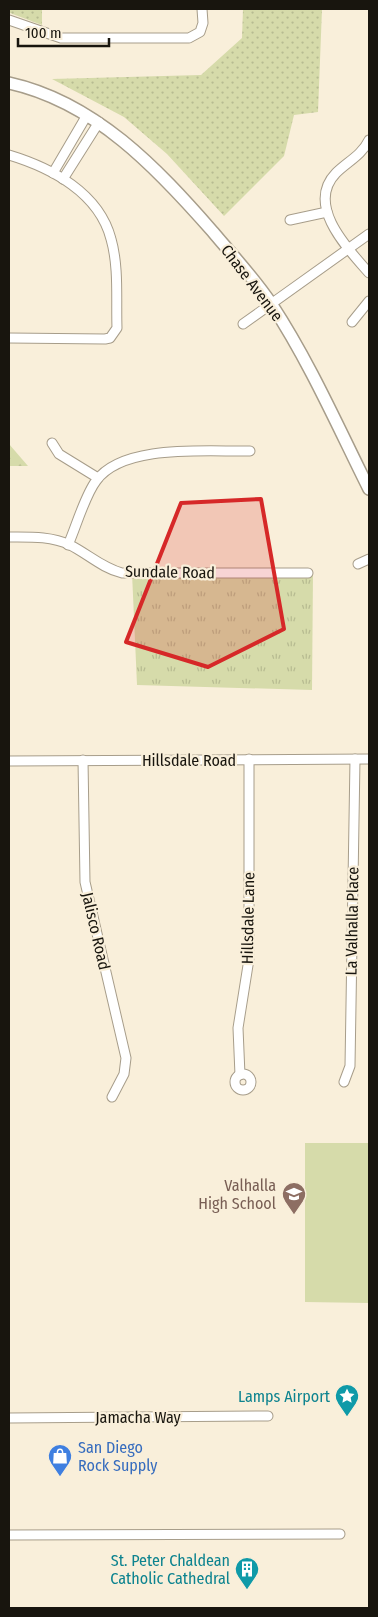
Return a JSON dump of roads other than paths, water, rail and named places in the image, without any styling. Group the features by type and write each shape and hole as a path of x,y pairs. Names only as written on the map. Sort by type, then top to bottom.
{"main road":[{"name":"Chase Avenue","path":"9,83 58,99 99,122 171,184 239,262 272,305 309,368 369,489"}],"street":[{"path":"9,20 61,38 189,38 200,32 203,23 202,9"},
{"path":"53,173 87,115"},
{"path":"64,179 99,122"},
{"path":"369,140 361,152 332,178 326,194 326,212 348,248 369,273"},
{"path":"9,155 64,179 90,200 108,230 114,258 117,328 110,338 105,339 9,338"},
{"path":"290,220 326,212"},
{"path":"243,324 369,234"},
{"path":"352,322 369,301"},
{"path":"52,443 58,454 98,478"},
{"path":"68,545 94,482 111,468 155,452 250,451"},
{"name":"Sundale Road","path":"9,537 38,537 68,545 106,568 122,573 308,573"},
{"path":"358,564 369,559"},
{"name":"Hillsdale Lane","path":"240,1075 238,1028 249,959 249,759"},
{"name":"La Valhalla Place","path":"344,1082 350,1066 355,759"},
{"name":"Hillsdale Road","path":"9,761 369,759"},
{"name":"Jalisco Road","path":"83,760 85,882 126,1058 124,1074 112,1097"},
{"name":"Jamacha Way","path":"9,1418 268,1416"},
{"path":"9,1536 340,1534"}],"place":[{"name":"Valhalla High School","path":"294,1215"},
{"name":"Lamps Airport","path":"347,1417"},
{"name":"San Diego Rock Supply","path":"60,1477"},
{"name":"St. Peter Chaldean Catholic Cathedral","path":"247,1590"}]}
